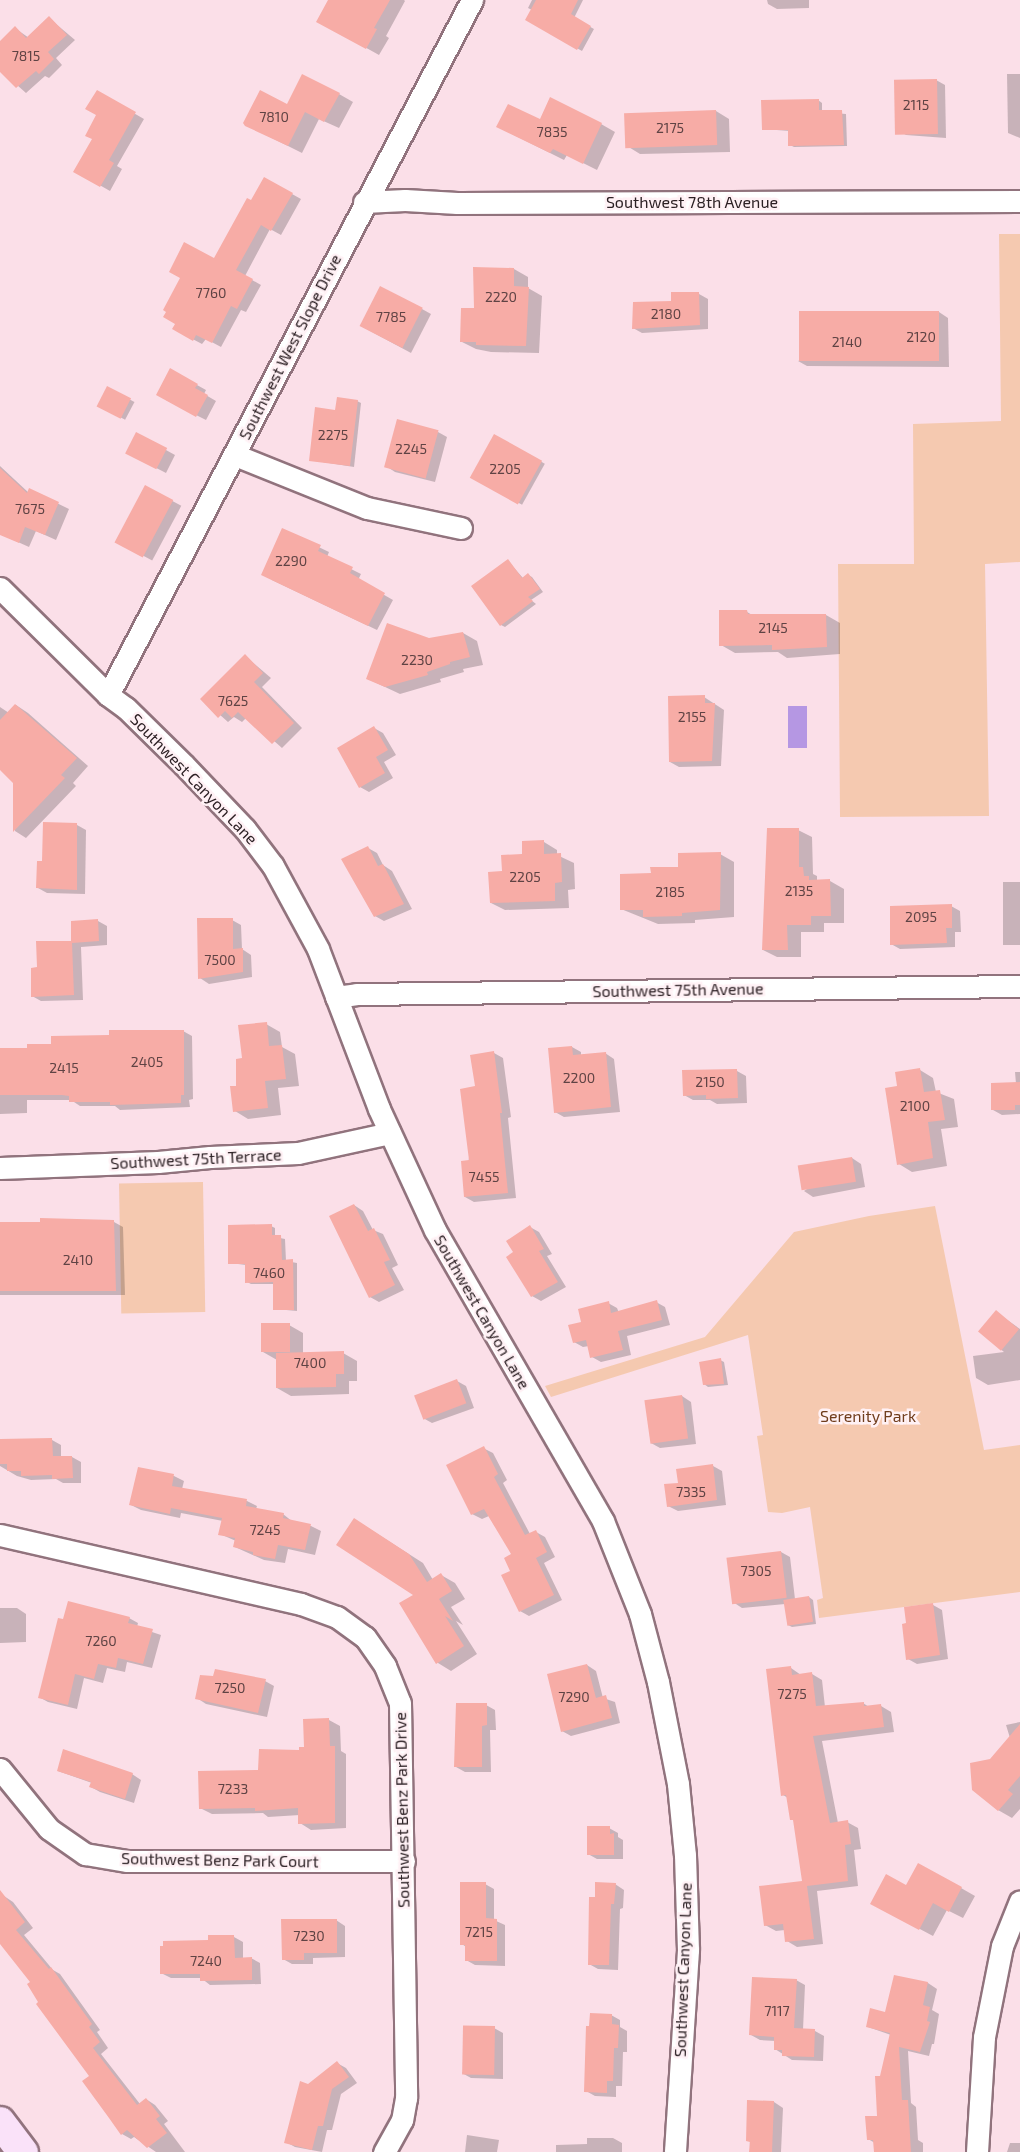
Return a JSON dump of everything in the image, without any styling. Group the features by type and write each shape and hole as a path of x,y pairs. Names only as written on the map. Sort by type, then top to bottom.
{"main road":[{"path":"0,2122 23,2152"}],"street":[{"name":"Southwest West Slope Drive","path":"108,695 235,456 364,202 472,0"},
{"name":"Southwest 78th Avenue","path":"364,202 405,200 457,202 1020,201"},
{"path":"235,456 367,508 461,528"},
{"name":"Southwest Canyon Lane","path":"0,588 108,695 126,708 184,765 261,849 285,886 318,949 390,1133 435,1230 603,1521 640,1614 673,1750 685,1855 688,1950 675,2152"},
{"name":"Southwest 75th Avenue","path":"336,997 357,994 1020,986"},
{"name":"Southwest 75th Terrace","path":"0,1168 158,1162 298,1153 390,1133"},
{"name":"Southwest Benz Park Drive","path":"0,1535 301,1604 337,1617 365,1637 385,1666 400,1703 406,2098 402,2120 384,2152"},
{"name":"Southwest Benz Park Court","path":"0,1769 49,1829 85,1854 127,1861 404,1861"},
{"path":"977,2152 984,2037 1002,1947 1020,1901"}],"green space":[{"path":"999,234 1020,234 1020,562 985,564 989,816 840,817 838,564 914,564 913,424 1001,421"},
{"path":"203,1182 205,1312 121,1313 119,1183"},
{"name":"Serenity Park","path":"935,1206 984,1450 1020,1445 1020,1592 819,1618 817,1600 823,1598 810,1507 782,1513 768,1512 757,1436 763,1435 748,1335 551,1397 545,1386 705,1337 794,1232 869,1216"}],"shaded area":[{"path":"788,706 807,706 807,748 788,748"}],"building":[{"path":"328,0 390,0 374,28 377,29 366,49 316,22"},
{"path":"536,0 578,0 571,14 591,26 577,50 525,20"},
{"path":"49,16 67,35 48,52 54,59 39,74 36,71 16,88 0,72 0,41 15,26 26,38"},
{"path":"302,74 340,93 324,122 305,112 288,146 245,126 243,123 260,90 287,104"},
{"path":"937,79 938,134 895,135 894,80"},
{"path":"97,90 136,112 109,160 114,163 100,187 73,172 92,139 85,136 96,115 85,109"},
{"path":"550,97 602,123 583,164 553,149 550,153 496,127 508,104 540,119"},
{"path":"819,99 819,110 842,110 844,145 788,146 788,130 762,130 761,100"},
{"path":"716,110 717,145 625,148 624,113"},
{"path":"264,177 293,193 271,231 261,225 236,270 253,279 237,309 231,306 212,343 196,335 193,341 172,329 175,324 163,317 166,312 163,310 180,278 169,272 184,242 214,258 247,198 251,200"},
{"path":"473,267 514,268 514,286 529,287 526,346 476,345 476,342 460,342 461,308 474,308"},
{"path":"380,286 423,308 402,348 360,326"},
{"path":"671,292 699,292 700,325 632,329 633,302 671,301"},
{"path":"799,311 939,311 939,361 799,361"},
{"path":"170,368 198,384 195,388 208,395 196,417 156,395"},
{"path":"107,386 131,398 121,419 97,406"},
{"path":"337,397 358,400 350,466 309,461 315,407 335,410"},
{"path":"397,419 439,430 426,478 384,467"},
{"path":"136,432 167,448 156,469 125,453"},
{"path":"494,434 542,461 518,504 470,478"},
{"path":"0,468 27,493 29,488 59,502 45,535 25,527 19,543 0,535"},
{"path":"145,485 173,500 143,557 114,542"},
{"path":"282,528 321,545 318,551 353,567 350,573 385,593 368,626 261,575"},
{"path":"508,559 522,578 528,573 540,589 528,597 533,601 500,626 471,586"},
{"path":"719,610 747,610 748,614 826,614 827,647 772,650 772,645 719,646"},
{"path":"387,623 429,638 463,632 470,657 450,662 450,664 427,672 428,675 385,687 366,679"},
{"path":"245,654 263,673 254,682 294,723 272,744 238,712 232,718 225,711 218,718 200,699"},
{"path":"705,695 705,703 715,703 712,761 669,762 668,696"},
{"path":"15,704 77,758 61,775 65,778 13,832 13,783 0,770 0,720"},
{"path":"374,726 388,750 376,757 385,773 359,788 337,748"},
{"path":"43,822 77,823 77,890 36,888 37,861 42,861"},
{"path":"767,828 799,828 799,867 803,867 804,876 809,876 809,880 830,879 831,916 811,916 811,925 787,925 788,950 762,950"},
{"path":"544,840 544,854 561,853 562,882 555,883 555,901 490,903 488,872 502,871 501,855 522,854 522,841"},
{"path":"368,846 378,866 383,864 404,904 374,917 341,859"},
{"path":"721,852 720,910 682,913 682,916 643,917 643,910 620,910 620,874 651,873 650,867 678,867 678,853"},
{"path":"952,904 952,928 946,928 947,943 890,945 890,906"},
{"path":"197,918 233,918 233,949 243,948 243,972 198,979"},
{"path":"98,919 99,941 72,943 74,995 31,997 31,968 37,967 36,941 71,941 71,921"},
{"path":"267,1022 269,1046 282,1045 286,1079 265,1081 268,1108 233,1112 230,1086 236,1086 236,1059 242,1058 238,1025"},
{"path":"109,1030 184,1030 184,1095 181,1095 181,1103 110,1105 110,1102 69,1102 69,1096 62,1095 0,1095 0,1048 27,1048 27,1044 51,1044 51,1036 109,1035"},
{"path":"572,1046 573,1055 606,1052 611,1107 554,1113 548,1048"},
{"path":"494,1051 502,1113 500,1113 508,1193 464,1197 461,1161 469,1160 460,1089 475,1086 470,1055"},
{"path":"920,1068 924,1092 940,1090 945,1120 928,1122 933,1158 897,1165 885,1088 897,1086 895,1072"},
{"path":"737,1069 738,1098 706,1099 706,1095 683,1096 682,1070"},
{"path":"1020,1082 1020,1105 1015,1105 1015,1110 991,1110 991,1083"},
{"path":"852,1157 856,1182 802,1190 798,1166"},
{"path":"354,1204 368,1231 374,1228 390,1260 384,1262 395,1285 369,1298 329,1216"},
{"path":"40,1218 114,1220 116,1291 0,1291 0,1222 40,1222"},
{"path":"272,1224 272,1235 281,1235 282,1260 293,1259 294,1310 273,1310 273,1282 245,1283 245,1264 228,1264 228,1225"},
{"path":"530,1225 544,1249 539,1251 558,1282 531,1297 506,1257 513,1252 506,1241"},
{"path":"657,1300 662,1320 618,1331 623,1350 590,1358 586,1340 573,1343 568,1325 581,1322 578,1309 609,1301 611,1313"},
{"path":"996,1310 1019,1329 1001,1351 978,1331"},
{"path":"261,1323 290,1323 290,1352 261,1352"},
{"path":"344,1351 344,1374 336,1374 336,1387 276,1388 276,1353"},
{"path":"721,1358 724,1384 703,1385 699,1362"},
{"path":"457,1379 466,1403 423,1420 414,1395"},
{"path":"682,1395 688,1439 650,1444 644,1400"},
{"path":"52,1438 53,1456 72,1456 73,1478 52,1479 52,1475 21,1476 21,1471 7,1471 7,1464 0,1464 0,1439"},
{"path":"484,1446 498,1474 494,1477 525,1535 536,1530 547,1552 536,1558 554,1595 519,1612 501,1575 510,1571 504,1558 511,1554 484,1509 471,1515 446,1465"},
{"path":"713,1464 717,1500 667,1507 664,1484 678,1483 676,1469"},
{"path":"138,1467 174,1474 172,1486 247,1499 246,1506 284,1513 283,1518 311,1524 305,1550 278,1545 275,1559 253,1555 253,1552 233,1547 235,1538 218,1535 222,1518 171,1508 170,1514 129,1505"},
{"path":"354,1518 409,1554 427,1582 441,1573 452,1591 439,1599 453,1621 445,1616 464,1646 436,1664 399,1603 413,1595 336,1545"},
{"path":"781,1551 787,1598 732,1604 726,1558"},
{"path":"809,1596 813,1622 787,1626 783,1600"},
{"path":"68,1601 130,1617 128,1623 153,1629 143,1664 118,1658 116,1668 98,1664 94,1679 75,1674 68,1705 38,1698 58,1618 63,1619"},
{"path":"933,1603 940,1655 906,1660 902,1624 906,1623 904,1607"},
{"path":"587,1664 596,1698 606,1695 612,1718 561,1732 547,1674"},
{"path":"791,1666 792,1675 812,1672 816,1706 864,1702 864,1706 881,1704 884,1727 813,1736 830,1823 848,1820 851,1844 845,1845 848,1881 807,1886 814,1939 785,1942 783,1924 764,1926 759,1886 802,1881 793,1820 790,1820 786,1795 781,1796 766,1669"},
{"path":"215,1669 266,1679 258,1713 195,1699 200,1675 213,1676"},
{"path":"456,1703 487,1703 487,1725 482,1726 482,1767 454,1767"},
{"path":"329,1718 330,1746 335,1746 335,1823 298,1824 298,1808 255,1811 255,1808 199,1809 198,1771 258,1770 259,1749 299,1750 299,1747 304,1747 303,1719"},
{"path":"1020,1724 1020,1776 1008,1790 1013,1794 998,1811 972,1790 970,1763 990,1759"},
{"path":"63,1749 133,1773 125,1799 89,1787 91,1782 57,1771"},
{"path":"587,1826 610,1826 610,1834 614,1833 614,1855 587,1855"},
{"path":"918,1863 962,1887 949,1912 933,1903 919,1930 870,1904 886,1874 906,1885"},
{"path":"460,1882 486,1882 486,1918 497,1919 497,1961 465,1961 465,1945 460,1945"},
{"path":"595,1882 616,1883 614,1904 611,1904 609,1965 588,1965 589,1897 595,1897"},
{"path":"0,1890 25,1922 16,1930 49,1969 51,1967 92,2024 89,2027 100,2042 93,2048 137,2105 146,2098 160,2116 156,2119 167,2133 147,2148 127,2130 121,2135 82,2081 89,2076 36,2004 38,2002 27,1984 30,1982 0,1944"},
{"path":"281,1919 337,1919 337,1953 304,1953 304,1960 282,1960"},
{"path":"208,1935 234,1935 235,1958 252,1957 252,1980 200,1981 200,1974 160,1974 160,1946 163,1946 163,1941 208,1940"},
{"path":"894,1975 928,1982 923,2005 930,2007 927,2021 930,2022 920,2052 899,2047 902,2100 908,2100 911,2152 874,2152 873,2140 867,2140 865,2116 877,2116 875,2076 880,2076 890,2033 866,2027 870,2008 885,2012"},
{"path":"752,1977 797,1979 794,2028 815,2029 814,2057 782,2056 782,2050 774,2050 774,2037 749,2035"},
{"path":"590,2013 612,2014 612,2024 619,2025 618,2048 614,2048 613,2081 607,2081 607,2093 584,2092 586,2026 589,2026"},
{"path":"463,2025 495,2026 494,2075 462,2074"},
{"path":"337,2061 349,2077 332,2089 323,2126 318,2126 312,2150 284,2143 300,2081 308,2084"},
{"path":"747,2100 774,2101 772,2152 749,2152 750,2142 746,2141"}]}
